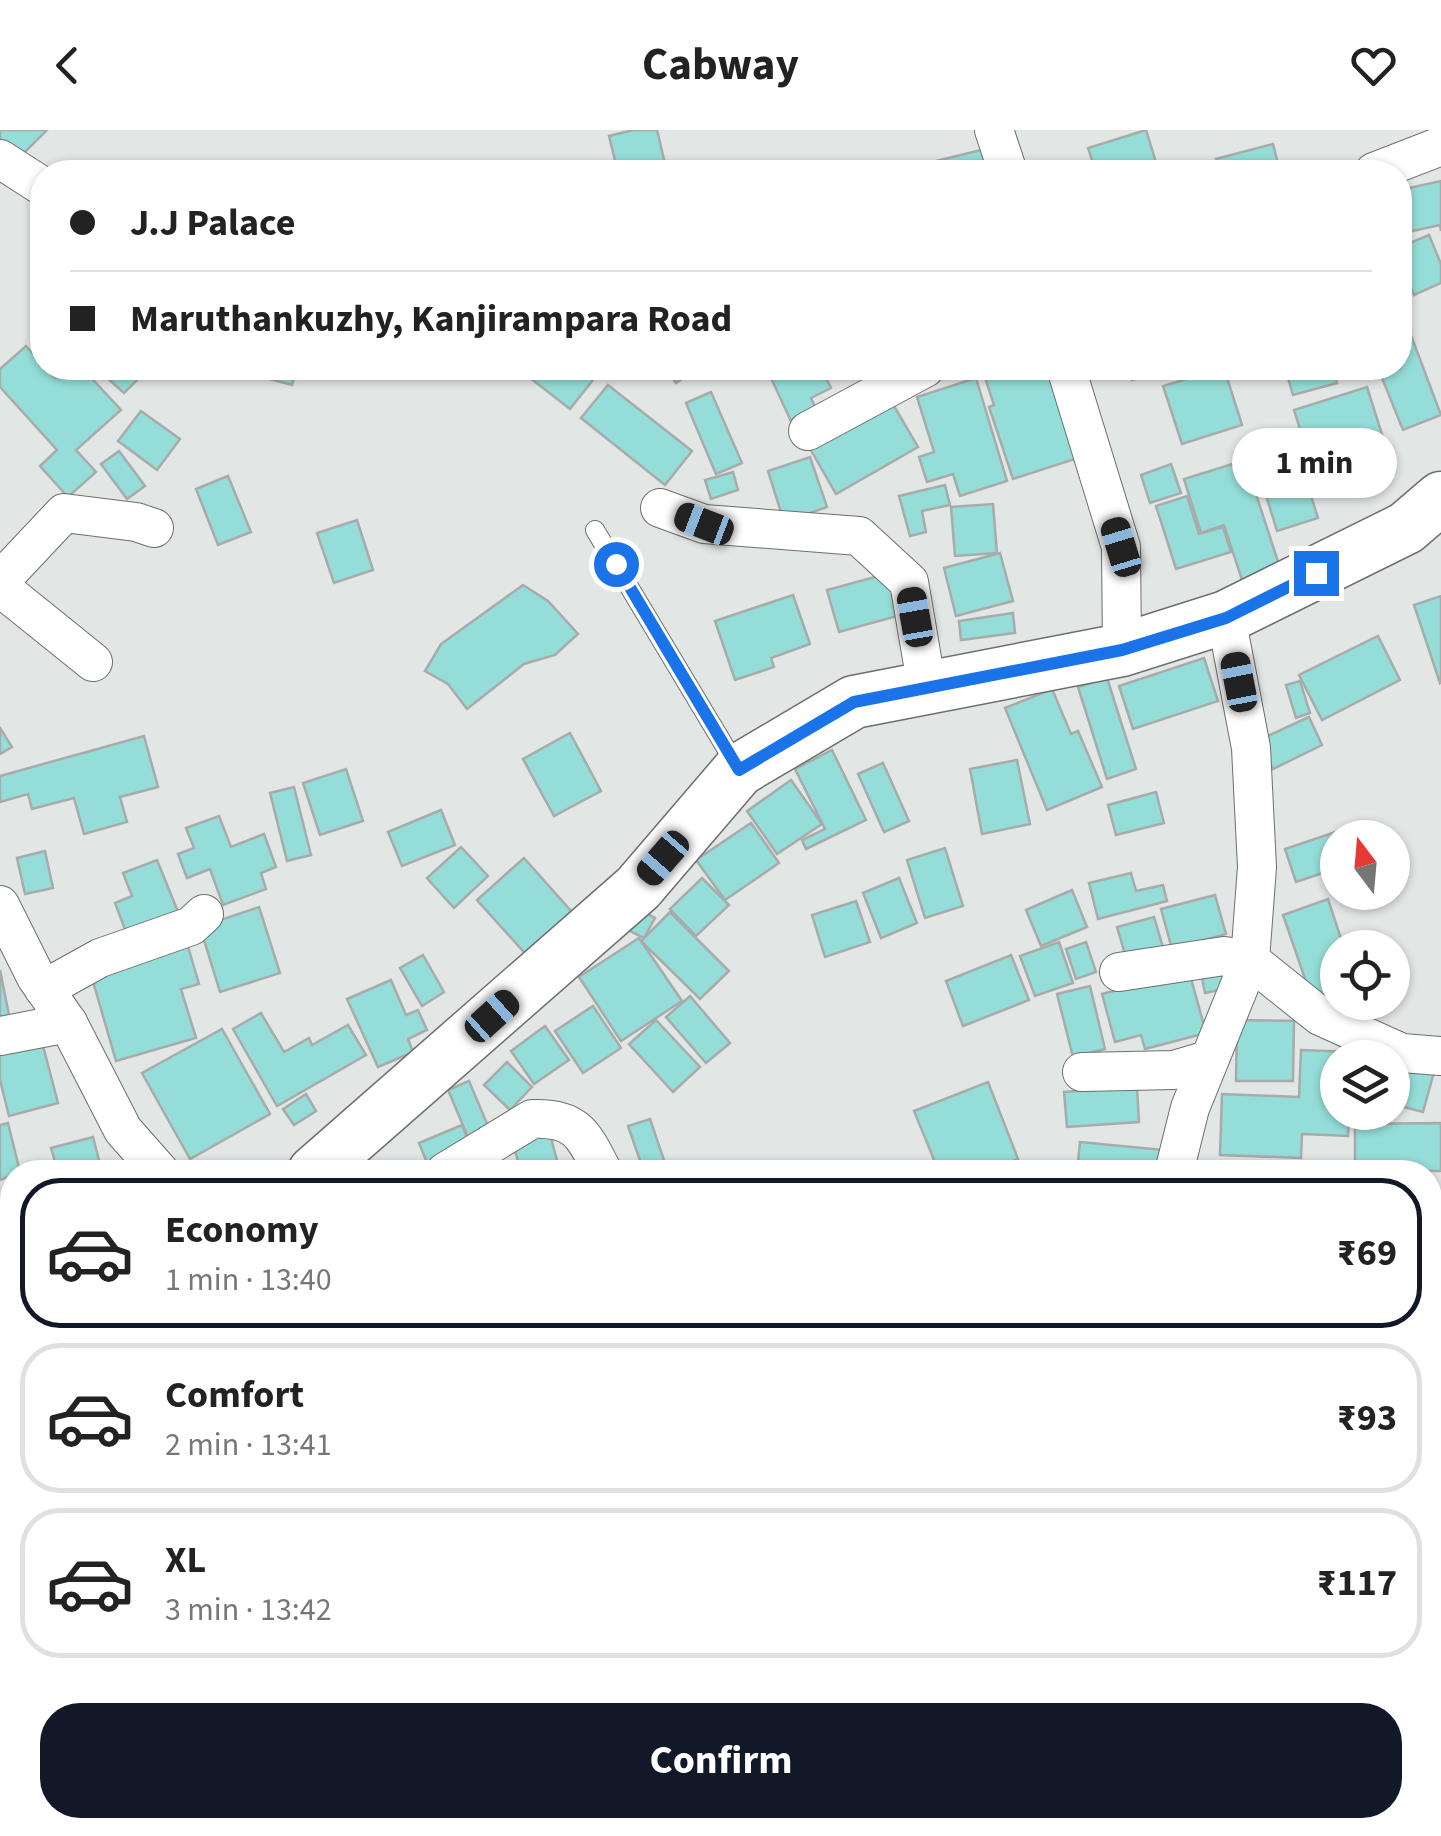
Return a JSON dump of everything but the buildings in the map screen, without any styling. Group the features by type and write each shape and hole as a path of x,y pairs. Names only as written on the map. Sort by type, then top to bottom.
{"main road":[{"path":"328,1160 638,888 739,770 854,702 1122,650 1226,618 1406,528 1441,498"}],"street":[{"path":"994,130 1004,160"},
{"path":"1405,160 1441,146"},
{"path":"0,158 30,178"},
{"path":"808,431 903,380"},
{"path":"1070,380 1121,547 1122,650"},
{"path":"660,508 704,524 859,536 908,582 927,688"},
{"path":"93,662 0,584 64,513 154,528"},
{"path":"1177,1160 1190,1108 1250,960 1257,866 1251,748 1226,618"},
{"path":"0,905 44,989 68,1023 123,1130 149,1160"},
{"path":"44,989 100,958 191,926 204,914"},
{"path":"1119,972 1224,956 1250,960 1320,1016 1402,1053 1441,1056"},
{"path":"0,1036 68,1023"},
{"path":"1082,1072 1174,1070 1208,1060"},
{"path":"464,1160 532,1119 547,1118 562,1120 583,1132 597,1160"}],"lane":[{"path":"596,530 739,770"}],"route":[{"path":"616,564 739,770 854,702 1122,650 1226,618 1316,573"}]}
